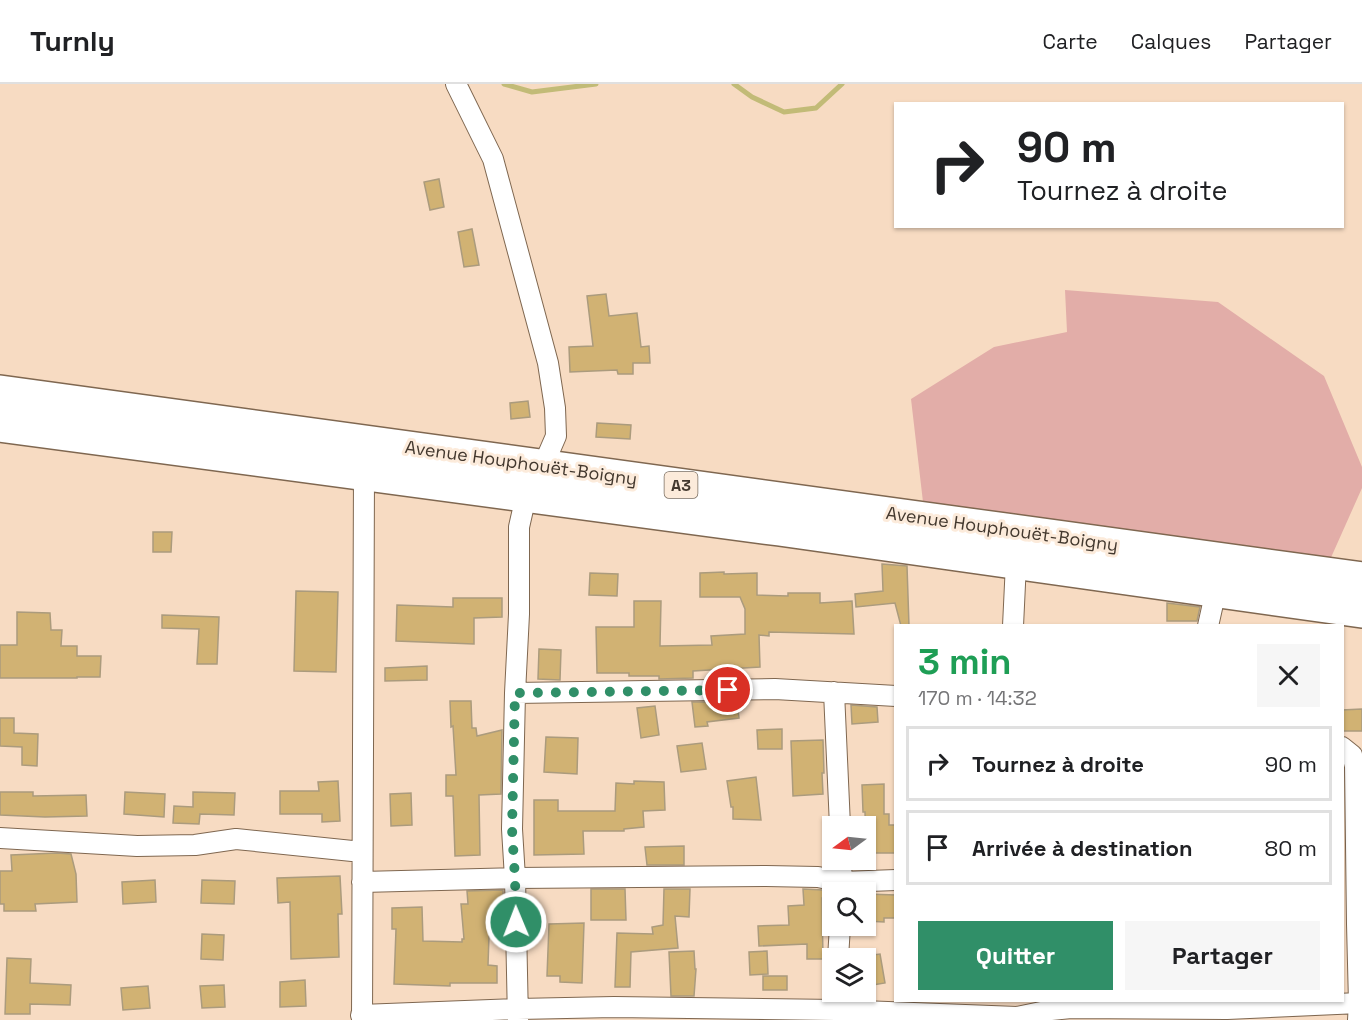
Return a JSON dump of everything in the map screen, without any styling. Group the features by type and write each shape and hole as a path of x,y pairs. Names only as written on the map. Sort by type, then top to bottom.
{"highway":[{"name":"Avenue Houphouët-Boigny","path":"0,392 1362,579"},
{"name":"Avenue Houphouët-Boigny","path":"0,425 779,529 1362,611"}],"street":[{"path":"456,84 493,159 548,363 555,408 556,436 526,496 519,527 519,614 512,829 518,1014"},
{"path":"364,474 362,1017 518,1014 614,1007 709,1014 836,1007 1017,1018 1047,1005 1071,1008 1358,1011 1359,877 1355,766 1352,753"},
{"path":"1013,624 1016,563"},
{"path":"1208,624 1216,590"},
{"path":"515,693 775,689 894,696"},
{"path":"834,692 840,816"},
{"path":"0,837 137,846 195,845 236,839 362,852"},
{"path":"362,882 515,878 818,877 830,882"},
{"path":"876,883 894,880"}],"shaded area":[{"path":"1065,290 1218,302 1324,376 1362,467 1362,488 1329,562 923,502 911,399 994,347 1067,332"}],"building":[{"path":"439,179 444,207 430,210 424,182"},
{"path":"472,229 479,265 464,267 458,232"},
{"path":"606,294 609,316 637,313 641,347 649,346 650,363 633,363 633,374 618,374 617,370 570,372 569,347 593,346 587,296"},
{"path":"528,401 530,417 511,419 510,403"},
{"path":"597,423 631,425 630,439 596,437"},
{"path":"153,532 172,532 171,552 153,552"},
{"path":"882,564 907,566 909,624 900,624 895,603 856,607 855,594 883,591"},
{"path":"724,572 724,574 757,573 757,595 788,596 788,593 820,593 820,603 852,601 854,634 769,632 769,636 759,635 760,667 693,671 693,678 659,679 659,676 629,676 629,673 597,673 596,627 634,627 634,601 661,601 660,646 712,645 711,636 745,634 745,609 740,597 700,597 700,573"},
{"path":"590,573 618,574 617,596 589,595"},
{"path":"296,591 338,592 336,672 294,671"},
{"path":"453,598 502,598 502,617 474,618 474,644 396,641 397,605 453,607"},
{"path":"1167,603 1200,607 1197,621 1167,621"},
{"path":"17,612 50,613 51,630 62,630 61,646 77,646 77,656 101,656 100,677 0,678 0,645 17,645"},
{"path":"162,615 219,617 217,664 197,664 199,629 162,628"},
{"path":"539,649 561,650 560,680 538,679"},
{"path":"427,666 427,680 385,681 385,668"},
{"path":"450,701 471,701 472,728 476,728 477,736 502,730 501,794 479,795 480,855 455,856 453,796 446,796 446,775 456,775"},
{"path":"692,702 737,702 739,718 707,722 708,726 695,727"},
{"path":"851,705 877,707 878,722 852,724"},
{"path":"655,706 659,735 641,738 637,708"},
{"path":"1362,709 1362,731 1344,731 1344,710"},
{"path":"0,718 14,718 14,733 38,734 37,766 22,765 22,747 0,746"},
{"path":"782,729 782,749 758,749 757,730"},
{"path":"546,737 578,738 577,774 544,772"},
{"path":"823,740 823,794 793,796 791,741"},
{"path":"702,743 706,769 681,772 677,746"},
{"path":"756,777 761,820 733,819 733,807 731,807 727,781"},
{"path":"338,781 340,821 322,822 322,814 280,814 280,791 319,791 318,782"},
{"path":"634,781 664,782 665,810 643,811 644,827 624,829 624,831 583,831 584,854 534,855 534,800 558,800 558,811 615,811 616,783 634,784"},
{"path":"884,784 884,814 889,814 889,825 894,825 894,853 876,853 876,816 865,816 862,785"},
{"path":"0,792 33,792 33,796 86,795 87,816 0,815"},
{"path":"125,792 165,794 164,817 124,814"},
{"path":"193,792 235,793 234,815 200,814 199,824 173,823 174,806 193,807"},
{"path":"411,793 412,825 391,826 390,794"},
{"path":"684,846 684,865 647,865 645,847"},
{"path":"71,854 76,874 77,902 35,904 36,911 4,911 4,904 0,904 0,871 12,871 11,855"},
{"path":"340,876 342,914 338,914 339,957 291,959 290,902 278,903 277,878"},
{"path":"155,880 156,902 123,904 122,882"},
{"path":"202,880 235,881 234,904 201,903"},
{"path":"591,889 625,889 626,920 591,920"},
{"path":"664,889 690,889 689,917 675,916 678,948 631,952 630,987 615,987 617,933 653,934 652,927 663,925"},
{"path":"803,889 822,890 822,959 807,959 807,944 759,946 758,926 789,925 788,906 804,905"},
{"path":"503,890 504,916 497,917 498,921 490,922 491,936 489,936 488,965 497,966 497,983 450,983 450,986 394,984 396,929 392,929 392,908 422,907 423,941 462,942 464,939 461,904 468,904 467,891"},
{"path":"876,894 894,895 894,918 884,918 884,922 876,922"},
{"path":"584,923 582,983 560,982 560,976 547,976 549,924"},
{"path":"202,934 224,935 223,960 201,959"},
{"path":"694,951 696,969 694,996 671,996 669,952"},
{"path":"767,951 768,974 750,975 749,952"},
{"path":"880,954 885,983 876,984 876,955"},
{"path":"7,958 31,959 30,983 71,985 70,1005 30,1004 30,1014 5,1014"},
{"path":"763,976 787,976 787,990 763,990"},
{"path":"305,980 306,1006 280,1007 280,982"},
{"path":"224,985 225,1007 202,1008 200,986"},
{"path":"148,986 150,1008 123,1010 121,988"}],"waterway":[{"path":"504,84 532,92 596,84"},
{"path":"734,84 752,97 784,112 816,108 842,84"}],"route":[{"path":"516,922 512,829 515,693 728,690"}]}
